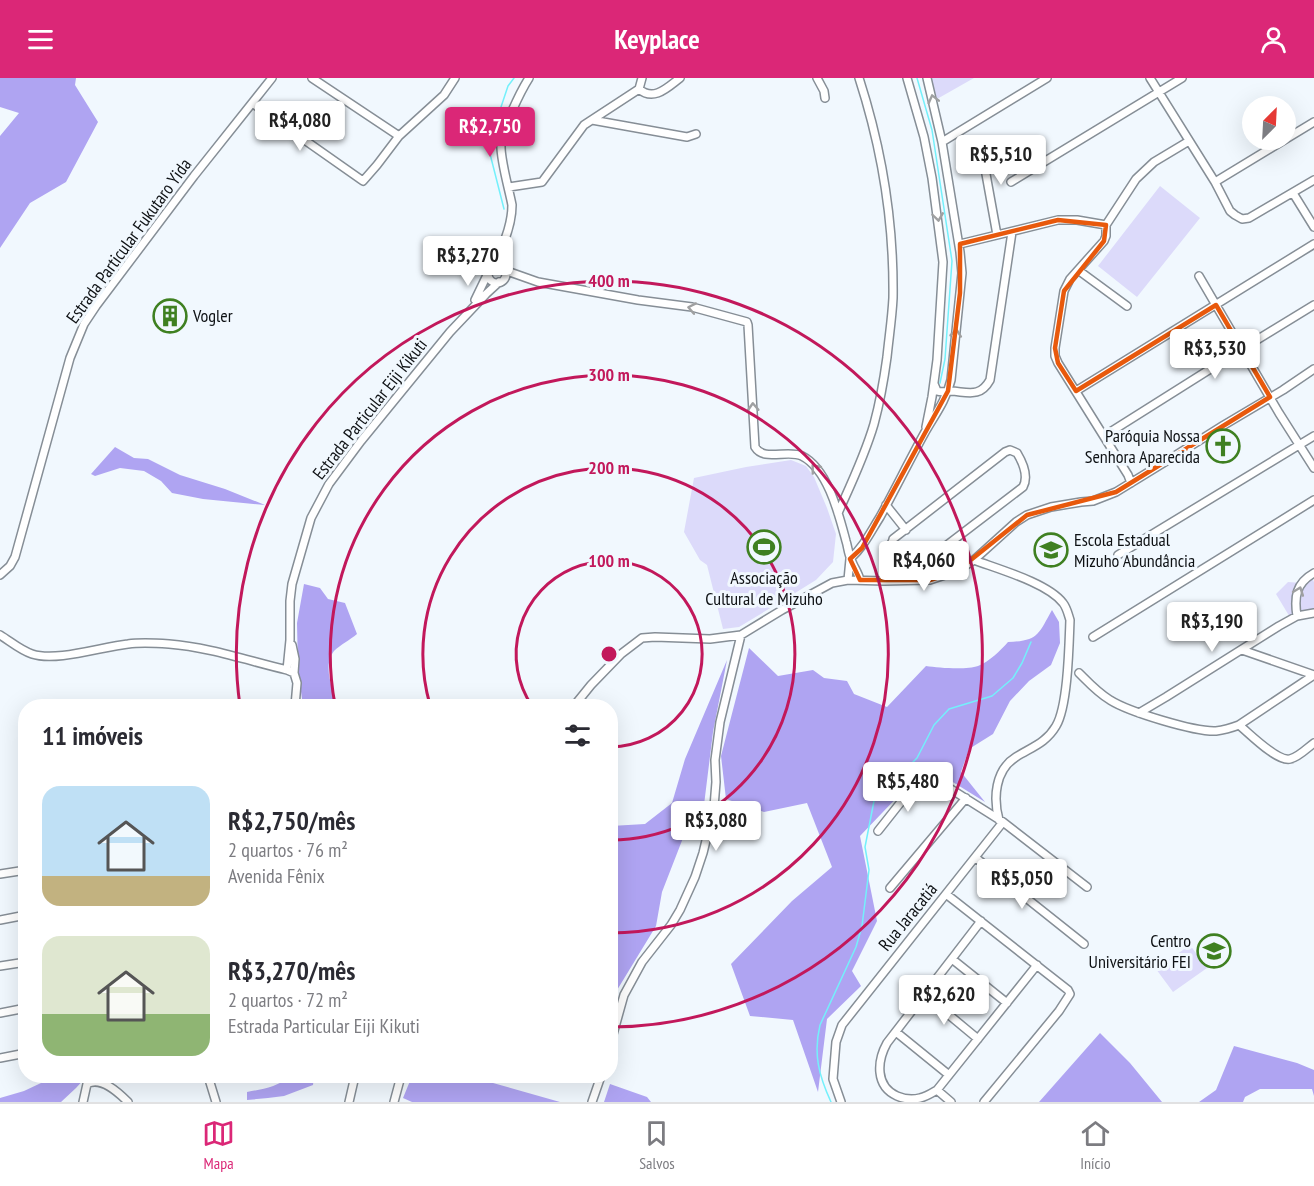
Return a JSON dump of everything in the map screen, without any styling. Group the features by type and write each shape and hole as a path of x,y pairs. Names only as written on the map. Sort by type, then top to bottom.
{"street":[{"name":"Estrada Particular Fukutaro Yida","path":"0,575 10,566 15,557 70,358 84,324 194,176 272,78"},
{"path":"312,78 399,136"},
{"path":"252,103 363,181 399,136 444,95 455,78"},
{"name":"Estrada Particular Eiji Kikuti","path":"470,310 509,228 512,205 501,144 517,99 529,78"},
{"path":"509,187 542,182 580,129 639,89 642,78"},
{"path":"639,89 653,95 680,78"},
{"path":"817,78 825,98"},
{"path":"838,513 866,450 874,423 884,377 893,299 891,237 885,180 859,78"},
{"path":"907,78 924,137 943,262 937,360 925,433"},
{"path":"848,580 850,559 862,548 940,409 948,391 952,370 961,283 960,244 942,142 927,78"},
{"path":"942,142 1047,78"},
{"path":"1150,78 1215,182 1230,211 1235,215 1242,219 1249,218 1314,180"},
{"path":"1011,183 1182,78"},
{"path":"602,114 612,123"},
{"path":"592,120 687,137 696,134"},
{"path":"1215,182 1314,122"},
{"path":"980,141 997,236"},
{"path":"1131,483 1055,356 1064,291 1078,270 1104,241 1106,225 1144,171 1154,162 1189,141"},
{"path":"1293,193 1314,227"},
{"path":"960,244 1058,220 1077,220 1106,225"},
{"path":"934,383 937,391 975,393 984,389 990,381 1012,232"},
{"path":"1076,391 1314,244"},
{"path":"499,253 503,269 505,278 494,282 490,280 490,271 498,266 503,269 538,282 692,307 747,322 755,447 764,455 793,453 809,460 816,467 838,513 850,559 860,580"},
{"path":"1078,270 1127,306"},
{"path":"1199,276 1314,468"},
{"name":"Estrada Particular Eiji Kikuti","path":"296,699 297,683 290,672 292,584 311,518 319,501 346,459 470,310 499,282"},
{"path":"1104,436 1314,305"},
{"path":"580,699 621,654 642,638 710,639 741,635 824,586 840,580 930,580 957,571 974,560 1002,533 1027,515 1051,507 1093,501 1116,492 1314,369"},
{"path":"1118,555 1314,436"},
{"path":"1010,450 1017,453 1026,477 1023,487 914,569 907,567 891,545 893,539 906,530 1005,452 1010,450"},
{"path":"1093,637 1314,500"},
{"path":"886,505 906,530"},
{"path":"974,560 1048,590 1063,602 1070,620 1066,684 1061,716 1057,725 1040,744 1016,757 1001,774 996,791 995,807 1001,821"},
{"path":"1297,616 1295,604 1298,588 1314,573"},
{"path":"1139,712 1297,616 1314,613"},
{"path":"0,634 17,646 39,655 66,654 130,644 172,644 223,654 290,672"},
{"path":"618,1016 624,995 642,962 671,926 680,910 703,853 714,807 715,760 720,722 741,635"},
{"path":"1242,650 1314,675"},
{"path":"1079,673 1098,692 1117,704 1206,730 1226,729 1239,725 1314,675"},
{"path":"1239,725 1281,759 1289,759 1314,743"},
{"path":"878,831 921,779 932,778 1001,821 1087,887"},
{"path":"890,888 966,798"},
{"name":"Rua Jaracatiá","path":"841,1102 833,1079 836,1042 842,1025 976,858 1001,821"},
{"path":"976,858 1084,944"},
{"path":"0,874 18,871"},
{"path":"946,894 1069,993 1059,1011 984,1102"},
{"path":"0,920 18,917"},
{"path":"981,921 887,1043 880,1058 881,1080 887,1089 899,1096 911,1099 924,1097 937,1090 1037,965"},
{"path":"952,959 1007,1003"},
{"path":"0,966 18,963"},
{"path":"925,995 978,1039"},
{"path":"0,1012 18,1009"},
{"path":"896,1032 949,1075"},
{"path":"0,1058 18,1055"},
{"path":"83,1102 88,1083"},
{"path":"103,1083 128,1102"},
{"path":"211,1083 216,1102"},
{"path":"349,1102 353,1083"},
{"path":"394,1102 399,1083"},
{"path":"592,1102 599,1083"},
{"path":"937,1090 951,1102"}],"highlighted area":[{"path":"1058,220 1106,225 1104,241 1064,291 1055,348 1058,363 1076,391 1216,305 1270,397 1116,492 1027,515 957,571 930,580 860,580 850,559 862,548 948,391 960,293 960,244"}],"shaded area":[{"path":"0,78 76,78 75,85 98,122 66,182 30,203 0,248 0,136 19,113 0,107"},
{"path":"931,78 974,78 937,99"},
{"path":"1160,186 1200,218 1137,297 1098,266"},
{"path":"115,447 134,458 148,459 180,475 265,505 203,499 172,493 161,481 144,471 120,468 95,476 91,474"},
{"name":"Associação Cultural de Mizuho","path":"791,460 806,466 814,477 827,508 836,534 833,562 816,580 787,598 739,627 723,629 707,565 700,560 684,532 694,478"},
{"path":"1312,578 1314,614 1291,619 1276,594 1288,582 1302,583"},
{"path":"304,584 320,588 328,599 345,603 357,634 336,649 331,657 329,671 336,699 302,699 298,670 297,623"},
{"path":"1052,610 1059,622 1060,643 1051,665 1029,681 1010,701 993,734 969,749 961,772 985,802 927,766 860,836 877,921 852,971 861,986 827,1019 818,1092 793,1020 750,1016 731,964 792,901 832,867 807,803 764,812 726,799 721,756 749,648 778,676 813,670 824,678 847,681 854,694 887,707 926,666 960,668 978,666 991,659 1008,642 1026,640 1036,635"},
{"path":"727,660 713,732 704,805 683,838 662,892 656,926 618,988 618,826 645,824 672,803 685,759"},
{"path":"1190,945 1207,968 1173,992 1156,969"},
{"path":"1100,1033 1130,1063 1162,1102 1039,1102"},
{"path":"1234,1046 1297,1063 1314,1070 1314,1096 1312,1089 1260,1089 1245,1097 1243,1102 1199,1102 1216,1090"},
{"path":"41,1083 81,1083 61,1102 0,1102 0,1098"},
{"path":"313,1083 284,1096 247,1100 247,1092 275,1085"},
{"path":"409,1083 493,1083 560,1102 412,1102 403,1098"},
{"path":"610,1084 647,1097 651,1102 604,1102"}],"waterway":[{"path":"504,209 488,146 508,86 514,78"},
{"path":"917,78 932,130 952,261 945,359 940,383"},
{"path":"831,1102 818,1065 818,1036 820,1025 856,947 862,926 869,870 865,847 874,801 917,758 934,725 949,709 992,696 1013,678 1031,642"}],"place":[{"name":"Vogler","path":"170,316"},
{"name":"Paróquia Nossa Senhora Aparecida","path":"1223,446"},
{"name":"Associação Cultural de Mizuho","path":"764,547"},
{"name":"Escola Estadual Mizuho Abundância","path":"1051,550"},
{"name":"Centro Universitário FEI","path":"1214,951"}]}
